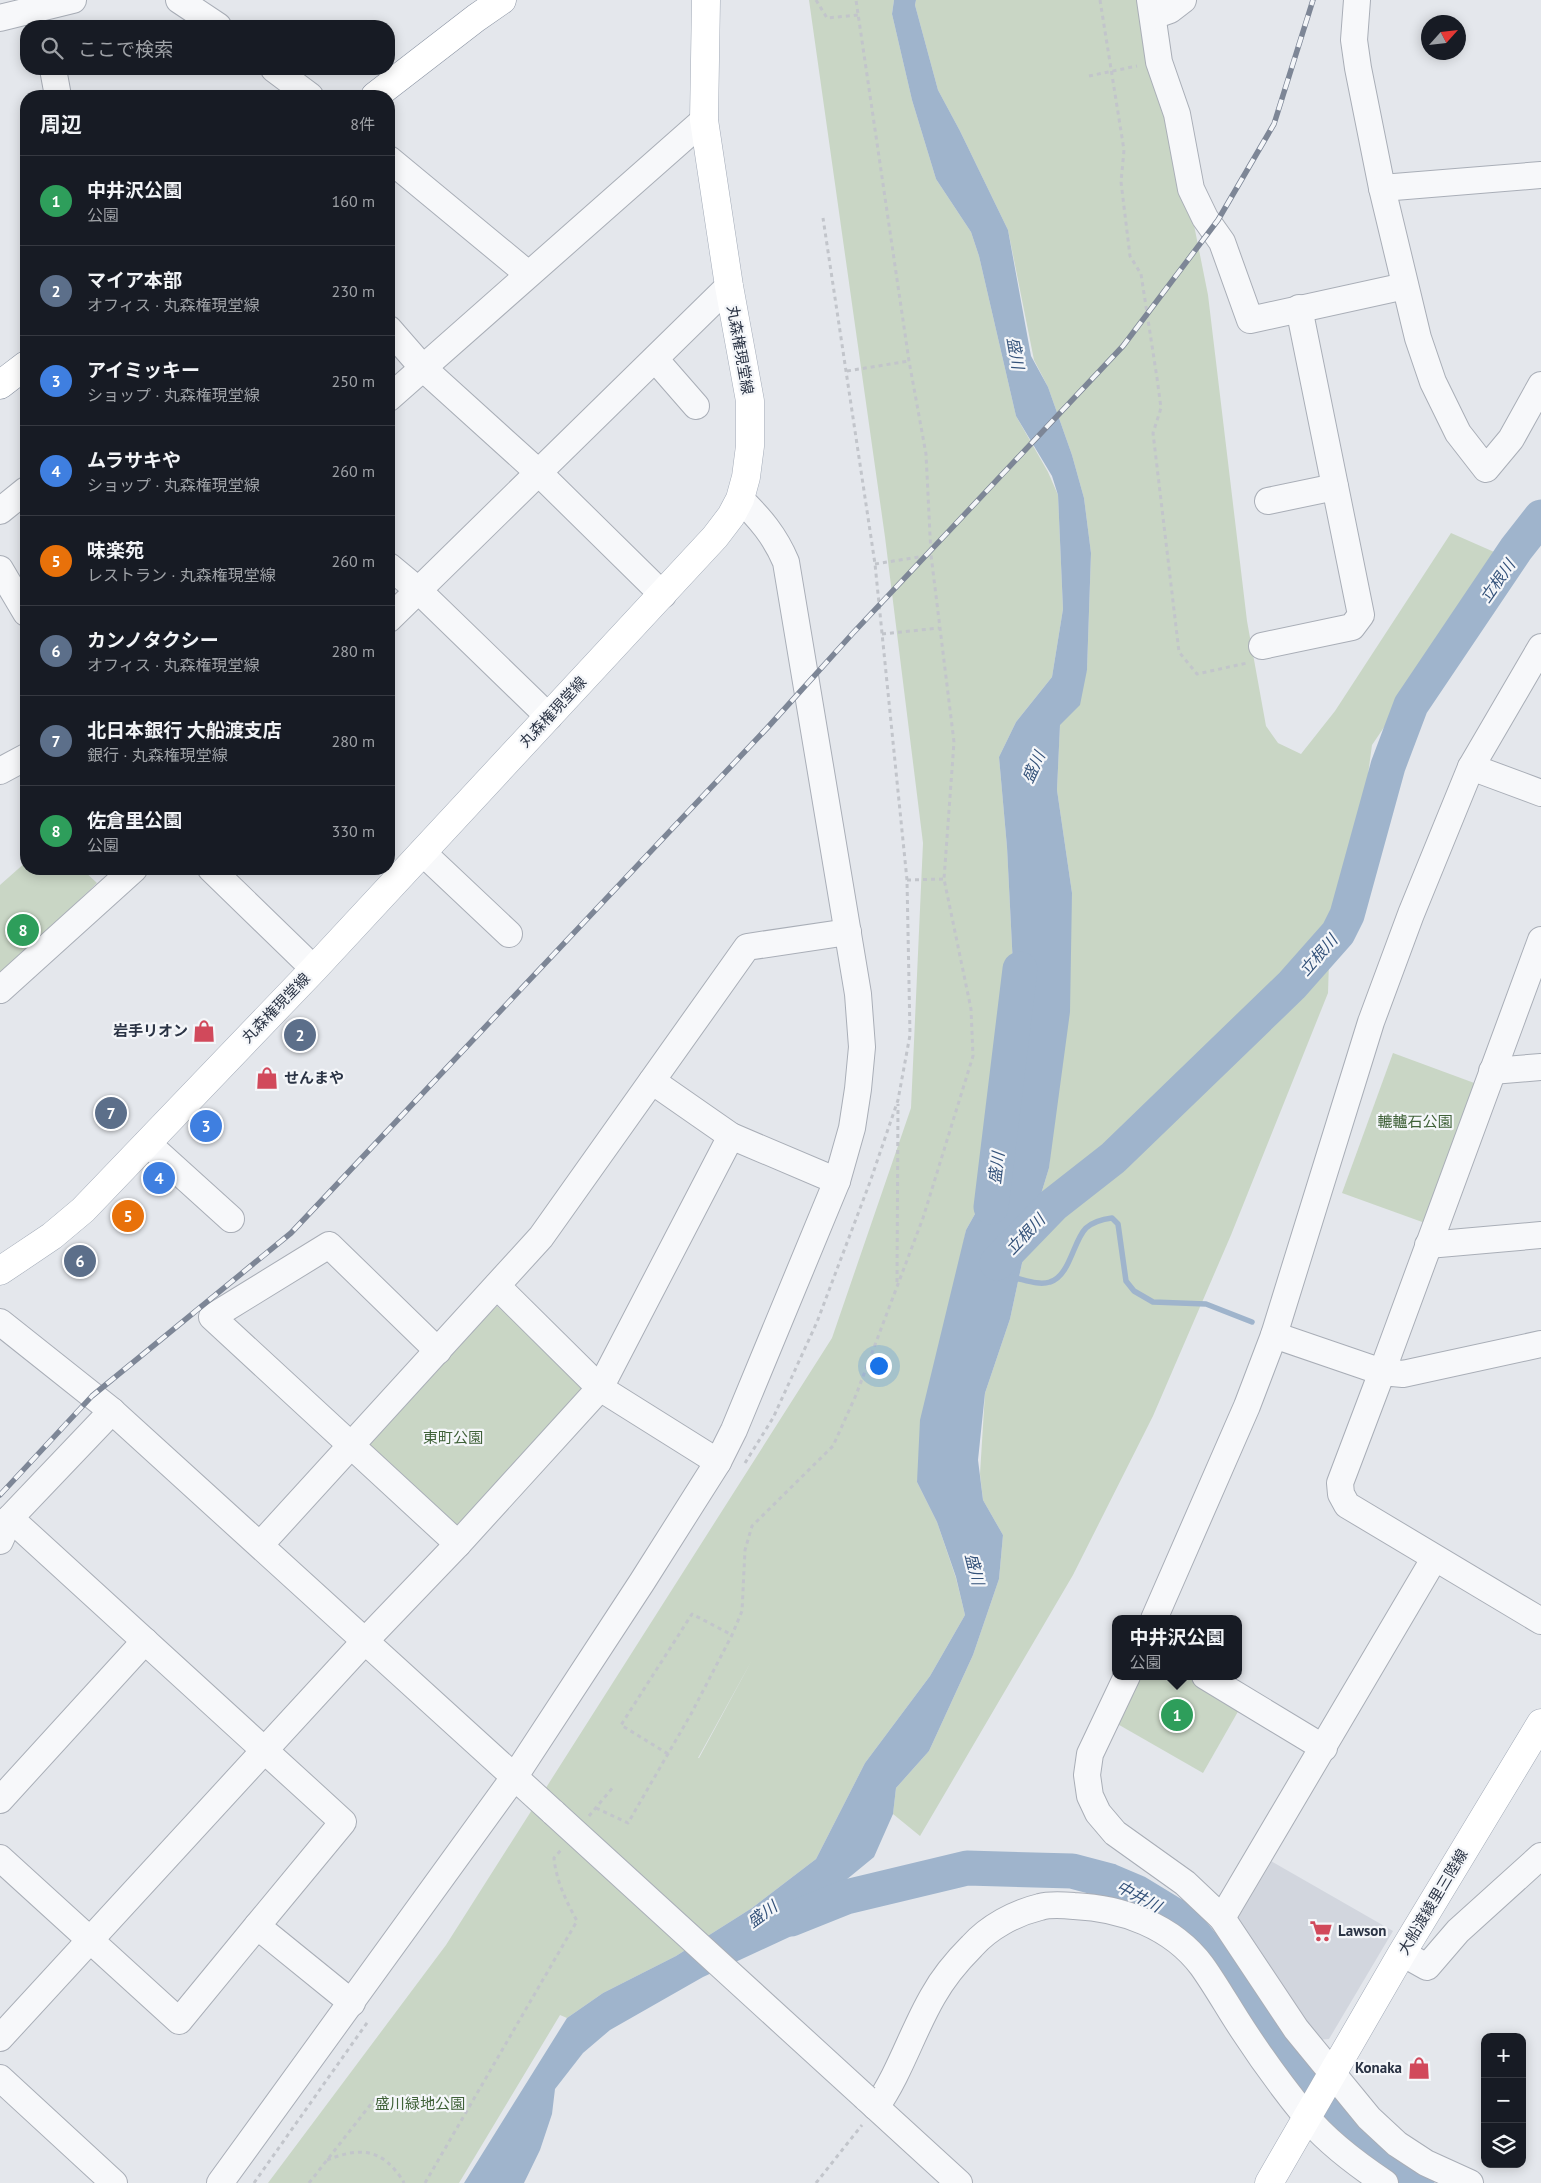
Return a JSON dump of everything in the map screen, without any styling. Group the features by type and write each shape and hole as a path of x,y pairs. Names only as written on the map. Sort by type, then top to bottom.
{"main road":[{"path":"383,90 502,0"},
{"name":"丸森権現堂線","path":"0,1271 52,1236 83,1210 314,969 663,596 731,516 740,499 746,477 750,446 750,401 729,286 704,120 706,0"},
{"path":"0,385 20,370"},
{"name":"大船渡綾里三陸線","path":"1308,2114 1402,1953 1541,1724"},
{"path":"1269,2183 1308,2114"}],"street":[{"path":"0,18 44,16 73,0"},
{"path":"179,0 209,20"},
{"path":"1183,0 1170,10 1151,8 1160,62 1176,114 1191,189 1205,218 1222,242 1250,320 1405,286"},
{"path":"1358,0 1354,40 1382,188 1418,338 1434,382 1458,433 1486,469 1511,439 1541,385"},
{"path":"54,75 57,90"},
{"path":"282,75 302,90"},
{"path":"395,393 704,120"},
{"path":"395,164 528,274"},
{"path":"1382,188 1541,175"},
{"path":"395,613 729,286"},
{"path":"1255,655 1352,627 1361,615 1299,308"},
{"path":"395,336 422,368 539,473 663,596"},
{"path":"655,359 696,406"},
{"path":"1268,501 1335,487"},
{"path":"0,511 20,495"},
{"path":"220,2183 515,1776 718,1462 734,1430 838,1181 852,1128 862,1046 858,994 786,562 779,546 762,521 740,499"},
{"path":"0,569 20,603"},
{"path":"395,571 418,590 549,717"},
{"path":"1156,1615 1247,1406 1274,1335 1371,1022 1416,901 1471,767 1541,647"},
{"path":"0,771 20,760"},
{"path":"1471,767 1541,794"},
{"path":"422,852 509,934"},
{"path":"0,990 127,875"},
{"path":"216,875 314,969"},
{"path":"261,1544 541,1237 747,947 848,932"},
{"path":"1541,940 1340,1483 1340,1494 1347,1505 1434,1559 1541,1621"},
{"path":"1492,1071 1541,1067"},
{"path":"652,1081 731,1136 838,1181"},
{"path":"0,2038 600,1388 731,1136"},
{"path":"147,1143 231,1219"},
{"path":"1428,1245 1541,1235"},
{"path":"438,1351 329,1245 212,1317 353,1445 458,1544"},
{"path":"497,1286 600,1388 718,1462"},
{"path":"0,1322 112,1411 261,1544 959,2183"},
{"path":"1274,1335 1382,1372 1403,1374 1541,1344"},
{"path":"0,1858 178,2022 342,1822 145,1641 5,1529 112,1411"},
{"path":"1222,1918 1434,1559"},
{"path":"0,1800 145,1641"},
{"path":"1125,1680 1090,1754 1087,1775 1090,1796 1098,1814 1115,1833 1185,1883 1222,1918 1329,2077 1369,2118 1396,2144 1426,2163 1470,2183"},
{"path":"1212,1680 1324,1748"},
{"path":"1402,1953 1428,1967 1458,1931 1541,1856"},
{"path":"871,2102 888,2090 933,1996 953,1967 973,1944 996,1926 1019,1914 1042,1906 1091,1906 1145,1921 1169,1934 1187,1949 1201,1966 1260,2056 1353,2173 1385,2183"},
{"path":"257,1926 352,2003"},
{"path":"0,2078 114,2183"}],"path":[{"path":"816,0 827,18 859,15"},
{"path":"1100,0 1124,150 1120,182 1130,256 1140,274 1161,408 1153,433 1179,652 1197,674 1255,655"},
{"path":"1089,76 1160,62"},
{"path":"847,371 909,360"},
{"path":"875,564 931,555"},
{"path":"882,634 939,628"},
{"path":"908,880 944,878"},
{"path":"897,1286 898,1100"},
{"path":"668,1754 621,1726 692,1614 732,1635"},
{"path":"584,1822 614,1786"},
{"path":"425,2183 577,1921 555,1871 554,1858 566,1844"},
{"path":"254,2183 371,2017 352,2003"},
{"path":"309,2183 378,2095"},
{"path":"816,2183 871,2102"},
{"path":"327,2161 346,2153 368,2152 390,2163 404,2183"}],"shaded area":[{"path":"1269,1860 1393,1931 1329,2039 1316,2040 1234,1917"}],"green space":[{"name":"盛川緑地公園","path":"809,0 894,0 892,14 912,100 936,179 971,232 979,256 1016,416 1048,472 1058,495 1063,609 1052,677 1016,722 999,757 1007,847 1017,1045 1015,1107 985,1196 966,1230 917,1482 937,1522 956,1578 965,1615 930,1676 865,1763 816,1859 752,1908 676,1956 603,1993 567,2018 560,2015 459,2183 268,2183 446,1945 832,1338 911,1108 923,843 885,537","holes":["752,1660 699,1758 698,1758"]},
{"path":"916,0 1149,0 1208,295 1247,621 1266,726 1278,743 1301,754 1335,711 1451,533 1501,555 1372,745 1362,819 1330,931 1328,993 1231,1235 1153,1416 1073,1575 920,1836 893,1814 896,1788 929,1751 973,1655 999,1579 1003,1535 983,1500 980,1474 985,1393 1010,1319 1027,1240 1049,1168 1072,893 1057,790 1060,724 1087,670 1091,553 1084,498 1072,455 1048,387 1034,360 1008,230 938,90 915,5"},
{"path":"20,867 20,875 88,875 97,883 0,975 0,885"},
{"name":"轆轤石公園","path":"1393,1053 1477,1084 1425,1223 1342,1193"},
{"name":"東町公園","path":"497,1306 586,1384 452,1531 359,1444"},
{"path":"1133,1680 1193,1680 1240,1708 1203,1773 1114,1722"}],"water":[{"path":"894,0 916,0 915,5 938,90 1008,230 1031,356 1048,387 1072,455 1084,498 1091,553 1087,670 1080,705 1060,725 1057,790 1072,893 1070,1012 1049,1168 1027,1240 1010,1319 985,1393 978,1460 983,1500 1003,1535 999,1579 973,1655 929,1751 896,1788 893,1814 874,1857 846,1880 826,1920 703,1977 610,2030 583,2053 555,2089 552,2114 540,2150 524,2183 464,2183 567,2018 603,1993 676,1956 752,1908 816,1859 865,1763 930,1676 965,1615 956,1577 937,1522 917,1482 920,1420 966,1230 985,1196 1015,1107 1017,1045 1007,847 999,757 1016,722 1052,677 1063,609 1058,495 1052,476 1016,416 979,256 971,232 936,179 912,100 892,14"}],"waterway":[{"name":"立根川","path":"997,1263 1053,1205 1113,1158 1292,985 1338,933 1347,915 1388,766 1411,705 1516,549 1541,517"},
{"name":"盛川","path":"991,1207 1020,969"},
{"path":"1011,1277 1041,1283 1050,1282 1057,1278 1067,1266 1086,1228 1099,1221 1112,1218 1118,1224 1126,1281 1134,1291 1153,1302 1206,1304 1252,1322"},
{"name":"中井川","path":"791,1919 846,1897 967,1868 1072,1871 1110,1881 1136,1892 1182,1920 1222,1968 1257,2026 1358,2144 1397,2174 1417,2183"}],"railway":[{"path":"0,1495 92,1396 291,1233 769,726 853,633 1123,346 1218,220 1274,124 1313,0"}],"place":[{"name":"佐倉里公園","path":"23,930"},
{"name":"岩手リオン","path":"204,1031"},
{"name":"マイア本部","path":"300,1035"},
{"name":"せんまや","path":"267,1078"},
{"name":"北日本銀行 大船渡支店","path":"111,1113"},
{"name":"アイミッキー","path":"206,1126"},
{"name":"ムラサキや","path":"159,1178"},
{"name":"味楽苑","path":"128,1216"},
{"name":"カンノタクシー","path":"80,1261"},
{"name":"中井沢公園","path":"1177,1715"},
{"name":"Lawson","path":"1321,1931"},
{"name":"Konaka","path":"1419,2068"}]}
